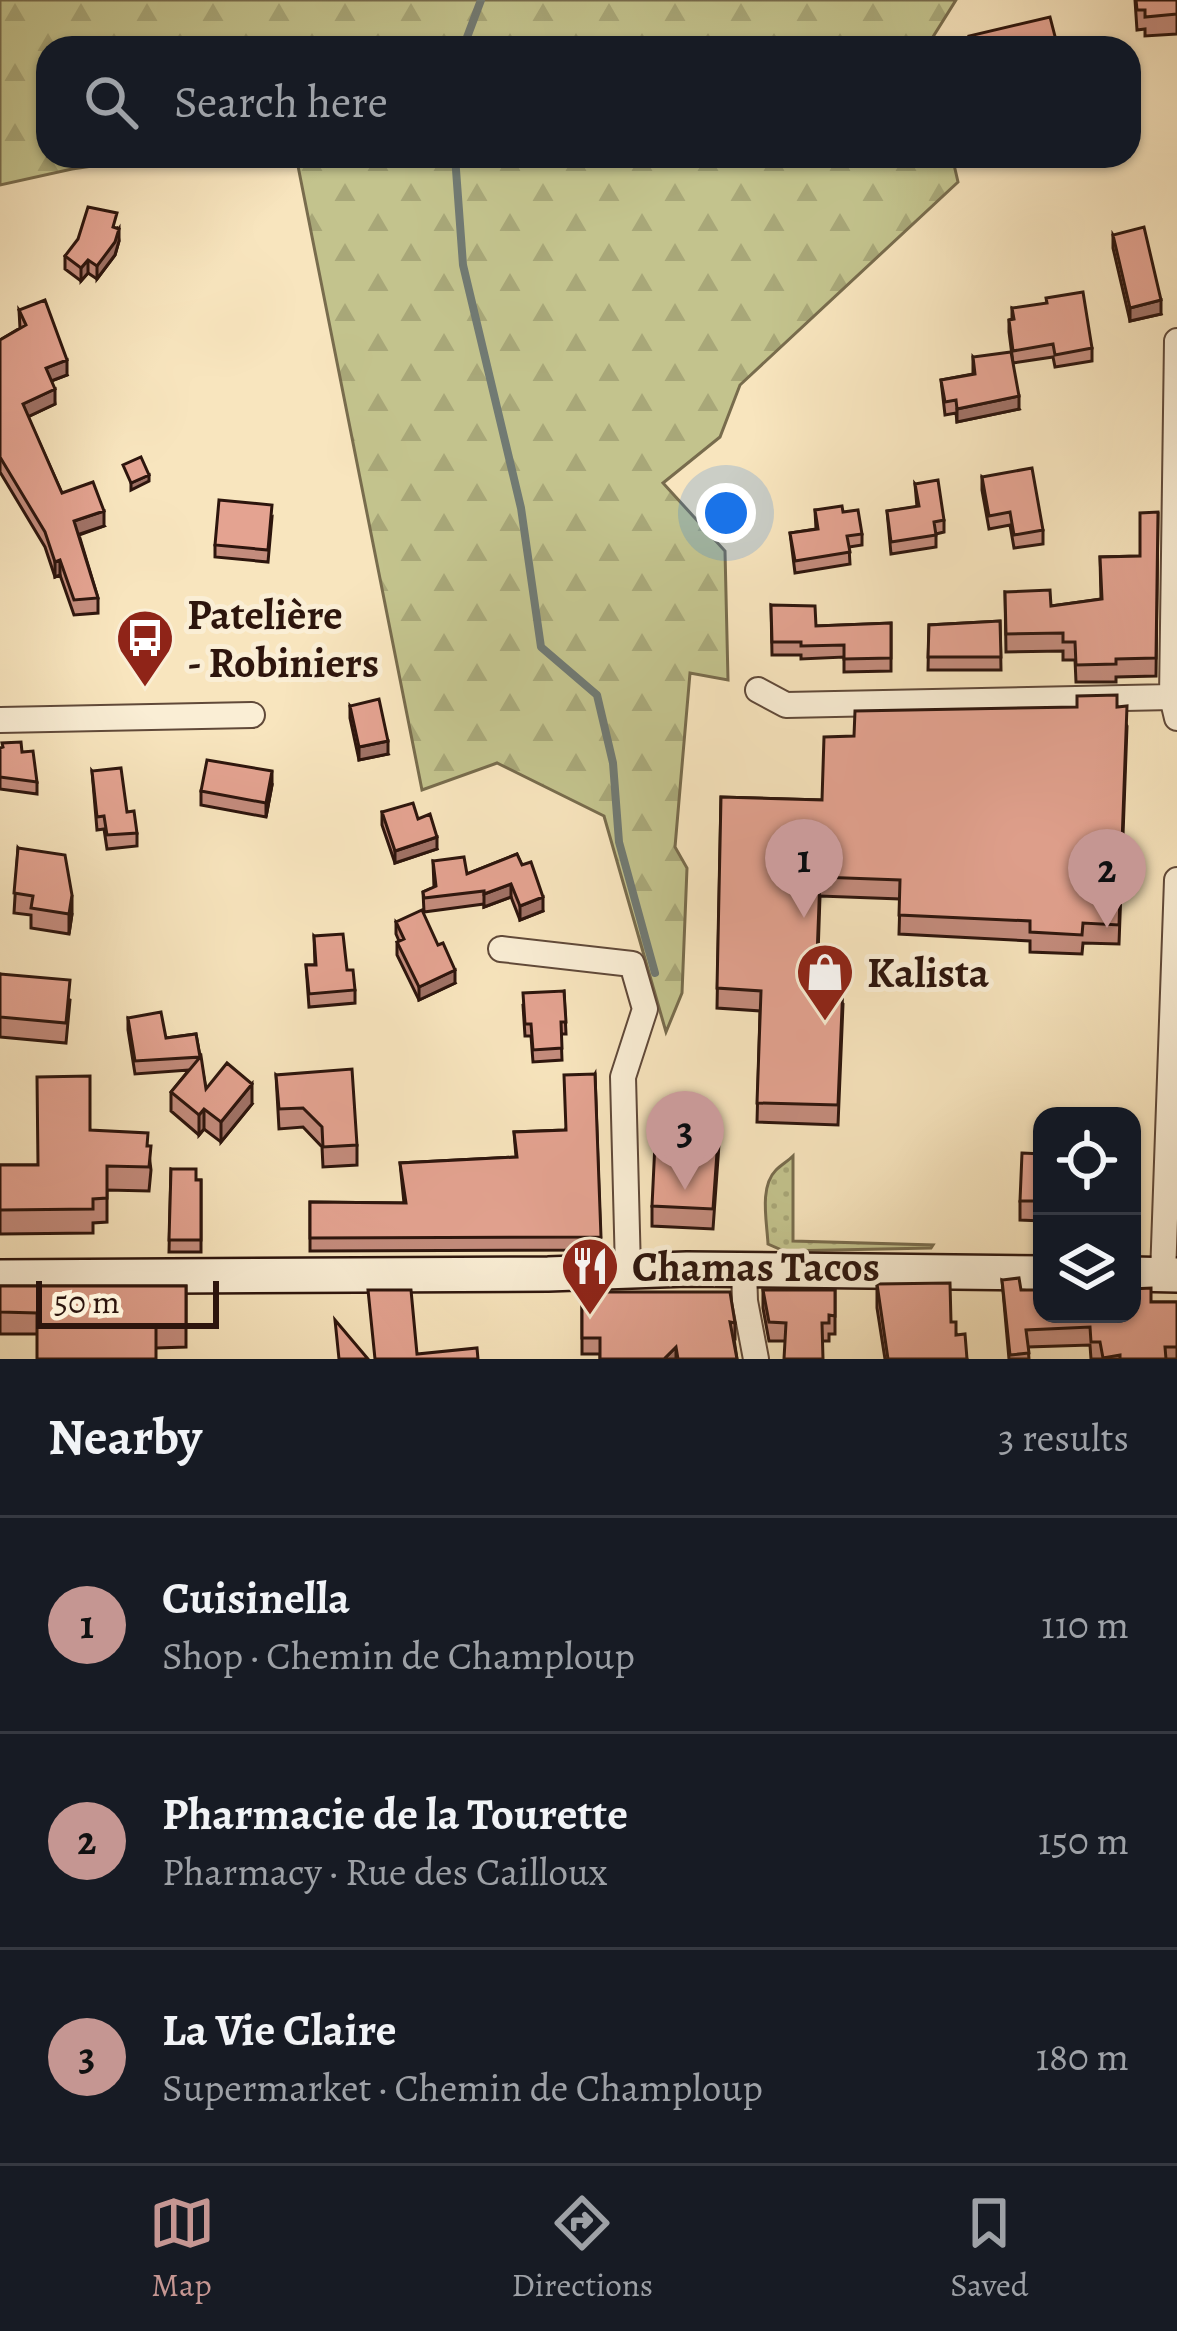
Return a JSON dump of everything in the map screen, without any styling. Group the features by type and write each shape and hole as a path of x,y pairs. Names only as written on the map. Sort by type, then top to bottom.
{"main road":[{"path":"0,1277 744,1269 1033,1274"}],"street":[{"path":"758,690 786,705 1174,708 1177,341"},
{"path":"0,720 252,715"},
{"path":"1157,1274 1177,880"},
{"path":"501,949 632,964 645,1009 623,1076 628,1270"},
{"path":"744,1269 756,1359"}],"green space":[{"path":"0,0 956,0 934,36 36,36 36,168 79,168 0,185"},
{"path":"298,168 955,168 958,182 740,385 720,437 663,483 725,551 728,680 690,673 675,847 687,868 682,993 666,1032 604,816 497,763 422,790"},
{"path":"793,1156 793,1241 933,1245 784,1251 768,1244 767,1186 776,1170"}],"building":[{"path":"1136,0 1177,0 1177,14 1145,17 1145,10 1137,10"},
{"path":"1050,17 1055,36 969,36"},
{"path":"88,207 117,213 113,227 119,229 97,266 88,260 81,268 65,256 78,239"},
{"path":"1144,227 1161,300 1130,308 1113,235"},
{"path":"1083,292 1092,348 1055,355 1053,344 1013,351 1012,308"},
{"path":"45,300 67,360 46,368 55,389 23,404 62,493 93,482 104,511 74,521 98,598 74,600 60,560 55,562 45,532 0,457 0,340 26,325 19,310"},
{"path":"1011,352 1019,396 957,409 956,400 945,402 941,380 975,374 973,357"},
{"path":"141,457 149,475 131,483 123,465"},
{"path":"1032,468 1043,530 1014,535 1010,512 989,516 982,477"},
{"path":"938,480 944,520 934,522 936,535 891,542 887,511 919,506 915,484"},
{"path":"219,500 272,505 268,550 215,545"},
{"path":"842,506 843,512 858,510 862,534 847,536 850,552 795,561 790,533 818,529 815,510"},
{"path":"1158,512 1156,658 1076,665 1075,642 1063,642 1063,633 1006,634 1005,592 1050,590 1051,606 1102,599 1100,557 1140,556 1140,513"},
{"path":"771,605 815,606 816,626 891,623 891,658 844,659 844,645 772,642"},
{"path":"1000,621 1001,657 928,657 929,625"},
{"path":"1117,695 1117,707 1127,706 1119,925 1083,923 1082,935 1030,932 1030,921 899,915 900,880 820,877 816,984 843,984 838,1105 757,1103 761,991 717,988 721,797 822,800 824,737 854,736 855,711 1077,707 1077,696"},
{"path":"379,699 388,741 359,747 350,706"},
{"path":"21,742 22,752 33,751 37,782 0,777 2,743"},
{"path":"207,760 272,771 266,803 201,791"},
{"path":"121,768 127,812 134,811 137,833 107,835 104,816 97,817 92,771"},
{"path":"413,803 418,819 430,814 437,837 395,851 382,812"},
{"path":"18,848 65,855 72,895 69,914 31,908 33,896 14,893"},
{"path":"517,854 522,865 531,862 543,897 520,906 511,884 484,894 424,898 423,892 436,886 433,861 464,857 467,874"},
{"path":"422,910 455,970 419,987 397,942 404,939 396,922"},
{"path":"343,934 347,970 353,970 355,990 309,994 306,965 316,965 314,936"},
{"path":"0,974 70,980 66,1023 0,1017"},
{"path":"564,991 562,1048 533,1050 523,993"},
{"path":"161,1012 166,1038 196,1034 200,1057 135,1061 128,1018"},
{"path":"201,1056 206,1089 227,1063 252,1084 221,1122 204,1109 199,1115 171,1092"},
{"path":"352,1069 357,1145 323,1147 322,1127 303,1108 279,1109 276,1075"},
{"path":"595,1074 601,1237 310,1238 310,1202 406,1203 400,1163 517,1157 514,1132 566,1130 564,1075"},
{"path":"90,1076 90,1130 148,1133 149,1167 107,1166 107,1198 93,1199 93,1209 0,1210 0,1165 38,1165 37,1077"},
{"path":"656,1122 719,1124 713,1209 652,1206"},
{"path":"1022,1153 1033,1154 1033,1201 1020,1201"},
{"path":"171,1169 196,1169 196,1180 201,1180 201,1240 169,1240"},
{"path":"1019,1278 1021,1290 1033,1290 1033,1323 1141,1323 1141,1289 1151,1288 1151,1302 1177,1302 1177,1347 1165,1347 1166,1359 1103,1358 1100,1342 1091,1342 1090,1327 1026,1330 1029,1353 1010,1355 1002,1280"},
{"path":"950,1283 951,1322 956,1322 956,1335 965,1334 967,1359 888,1359 877,1284"},
{"path":"0,1286 186,1286 186,1325 156,1326 156,1359 37,1359 37,1313 0,1312"},
{"path":"368,1290 411,1290 417,1354 477,1348 478,1359 375,1359"},
{"path":"763,1290 835,1290 835,1316 829,1315 829,1323 822,1323 823,1359 784,1359 786,1323 769,1322"},
{"path":"582,1292 730,1292 737,1359 678,1359 676,1347 664,1359 600,1359 600,1338 582,1338"},
{"path":"335,1320 368,1359 339,1359"}],"waterway":[{"path":"468,36 481,0"},
{"path":"456,168 463,265 521,508 541,647 597,695 613,763 619,842 655,973"}],"place":[{"name":"Patelière - Robiniers","path":"145,689"},
{"name":"Cuisinella","path":"804,918"},
{"name":"Pharmacie de la Tourette","path":"1107,928"},
{"name":"Kalista","path":"825,1023"},
{"name":"La Vie Claire","path":"685,1190"},
{"name":"Chamas Tacos","path":"590,1317"}]}
